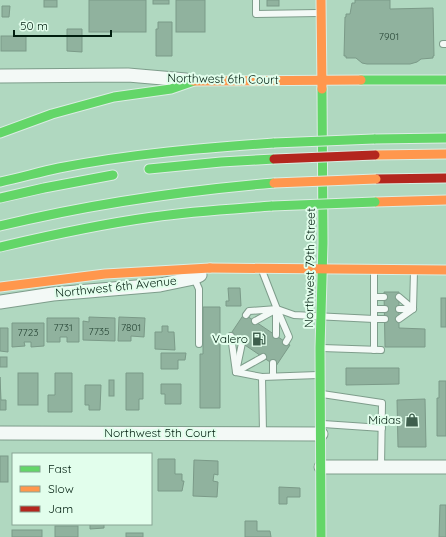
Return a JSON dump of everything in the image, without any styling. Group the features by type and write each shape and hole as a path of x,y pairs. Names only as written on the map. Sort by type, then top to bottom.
{"main road":[{"name":"Northwest 79th Street","path":"321,0 323,270 320,348 321,537"},
{"name":"Northwest 6th Court","path":"194,81 446,80"},
{"path":"0,133 52,114 114,98 171,89 194,81"},
{"path":"0,182 59,168 130,157 205,148 274,143 446,138"},
{"path":"140,171 221,162 274,159 446,154"},
{"path":"0,198 125,173"},
{"path":"0,226 33,217 135,197 274,183 446,178"},
{"path":"0,248 51,235 137,219 209,210 272,206 446,200"},
{"path":"0,287 62,278 160,269 446,270"}],"street":[{"name":"Northwest 6th Court","path":"0,76 128,75 194,81"},
{"name":"Northwest 6th Avenue","path":"0,302 53,294 160,285 194,278 210,268"},
{"name":"Northwest 5th Court","path":"0,433 263,433 321,429"},
{"path":"321,467 446,467"}],"lane":[{"path":"256,0 256,14 321,13"},
{"path":"320,348 377,350 374,319 374,269"},
{"path":"261,270 289,337 286,342"},
{"path":"413,310 414,270"},
{"path":"194,278 198,289 199,344"},
{"path":"374,297 384,297"},
{"path":"399,297 413,310"},
{"path":"255,321 276,309"},
{"path":"276,309 276,335"},
{"path":"246,315 249,310 276,309 294,315 385,319"},
{"path":"374,309 385,309"},
{"path":"399,309 413,310"},
{"path":"399,319 413,310"},
{"path":"232,336 236,372"},
{"path":"236,372 242,343"},
{"path":"236,372 263,356"},
{"path":"273,363 273,376"},
{"path":"236,372 262,377 320,375"},
{"path":"262,377 263,433"},
{"path":"321,394 382,403 381,468"},
{"path":"321,429 382,428"}],"building":[{"path":"44,0 57,0 57,7 44,7"},
{"path":"89,0 146,0 146,32 89,32"},
{"path":"153,0 169,0 169,4 153,4"},
{"path":"176,0 205,0 205,32 176,32"},
{"path":"267,0 279,0 279,6 267,6"},
{"path":"355,0 390,0 390,9 433,8 433,58 421,59 410,64 367,64 362,63 356,58 346,58 346,56 344,56 345,17 346,14 350,14 352,3 355,3"},
{"path":"2,6 10,6 9,17 2,17"},
{"path":"158,22 172,22 172,56 156,56 156,29 158,29"},
{"path":"67,29 82,29 82,52 67,51"},
{"path":"1,36 26,36 26,51 1,51"},
{"path":"228,288 240,288 241,306 226,306 226,301 229,301"},
{"path":"384,292 399,292 399,328 425,329 425,347 385,347"},
{"path":"441,298 446,298 446,327 441,327"},
{"path":"203,307 220,307 220,408 200,408 200,354 203,354"},
{"name":"Valero","path":"244,314 290,345 276,366 230,335"},
{"path":"89,317 115,318 115,341 83,340 83,321 89,322"},
{"path":"119,317 145,318 144,337 131,336 131,341 118,341"},
{"path":"47,318 79,318 79,342 67,342 67,337 60,337 60,342 47,342"},
{"path":"12,323 44,323 44,346 31,347 31,342 24,342 25,346 12,347"},
{"path":"162,326 168,326 168,332 174,332 175,350 155,349 155,332 162,332"},
{"path":"0,328 8,328 8,352 0,351"},
{"path":"161,353 186,353 185,360 178,360 178,369 161,369"},
{"path":"0,357 7,357 7,367 0,367"},
{"path":"346,368 399,368 399,384 346,385"},
{"path":"18,373 38,373 38,405 18,405"},
{"path":"55,373 72,373 72,412 48,412 48,395 55,395"},
{"path":"126,373 143,373 143,399 139,399 139,410 126,410"},
{"path":"0,377 1,400 6,400 6,410 0,410"},
{"path":"109,380 114,380 114,396 109,396"},
{"path":"439,381 446,381 446,436 437,436 437,398 439,398"},
{"path":"161,384 181,384 181,404 165,404 165,394 161,394"},
{"path":"85,385 101,385 100,410 89,410 89,405 85,405"},
{"path":"425,399 426,447 398,447 397,400"},
{"path":"0,456 8,456 8,482 0,482"},
{"path":"158,459 175,459 175,474 182,474 182,481 184,481 182,491 158,491"},
{"path":"194,460 218,461 218,475 214,474 213,481 218,482 217,497 193,496"},
{"path":"279,487 300,488 300,497 287,497 287,504 279,504"},
{"path":"440,505 446,505 446,537 439,537"},
{"path":"245,521 257,521 257,531 270,531 271,537 245,537"},
{"path":"90,525 104,525 104,528 90,529"},
{"path":"55,526 78,526 78,537 55,537"},
{"path":"12,530 42,530 42,537 12,537"},
{"path":"126,533 143,533 143,537 126,537"}],"traffic: fast":[{"path":"361,80 446,80"},
{"path":"0,133 52,114 114,97 171,89 194,81"},
{"path":"321,537 320,348 323,243 322,89"},
{"path":"374,139 446,138"},
{"path":"274,143 374,139"},
{"path":"0,182 59,168 139,155 274,143"},
{"path":"149,169 221,162 274,159"},
{"path":"0,198 113,175"},
{"path":"0,226 68,211 136,199 274,183"},
{"path":"272,206 375,202"},
{"path":"0,247 76,230 134,220 168,215 272,206"}],"traffic: slow":[{"path":"321,0 322,89"},
{"path":"194,81 361,80"},
{"path":"375,155 446,154"},
{"path":"274,183 376,179"},
{"path":"375,202 446,200"},
{"path":"210,268 446,270"},
{"path":"0,287 105,274 210,268"}],"traffic: jam":[{"path":"274,159 375,155"},
{"path":"376,179 446,178"}],"place":[{"name":"Valero","path":"259,339"},
{"name":"Midas","path":"412,420"}]}
